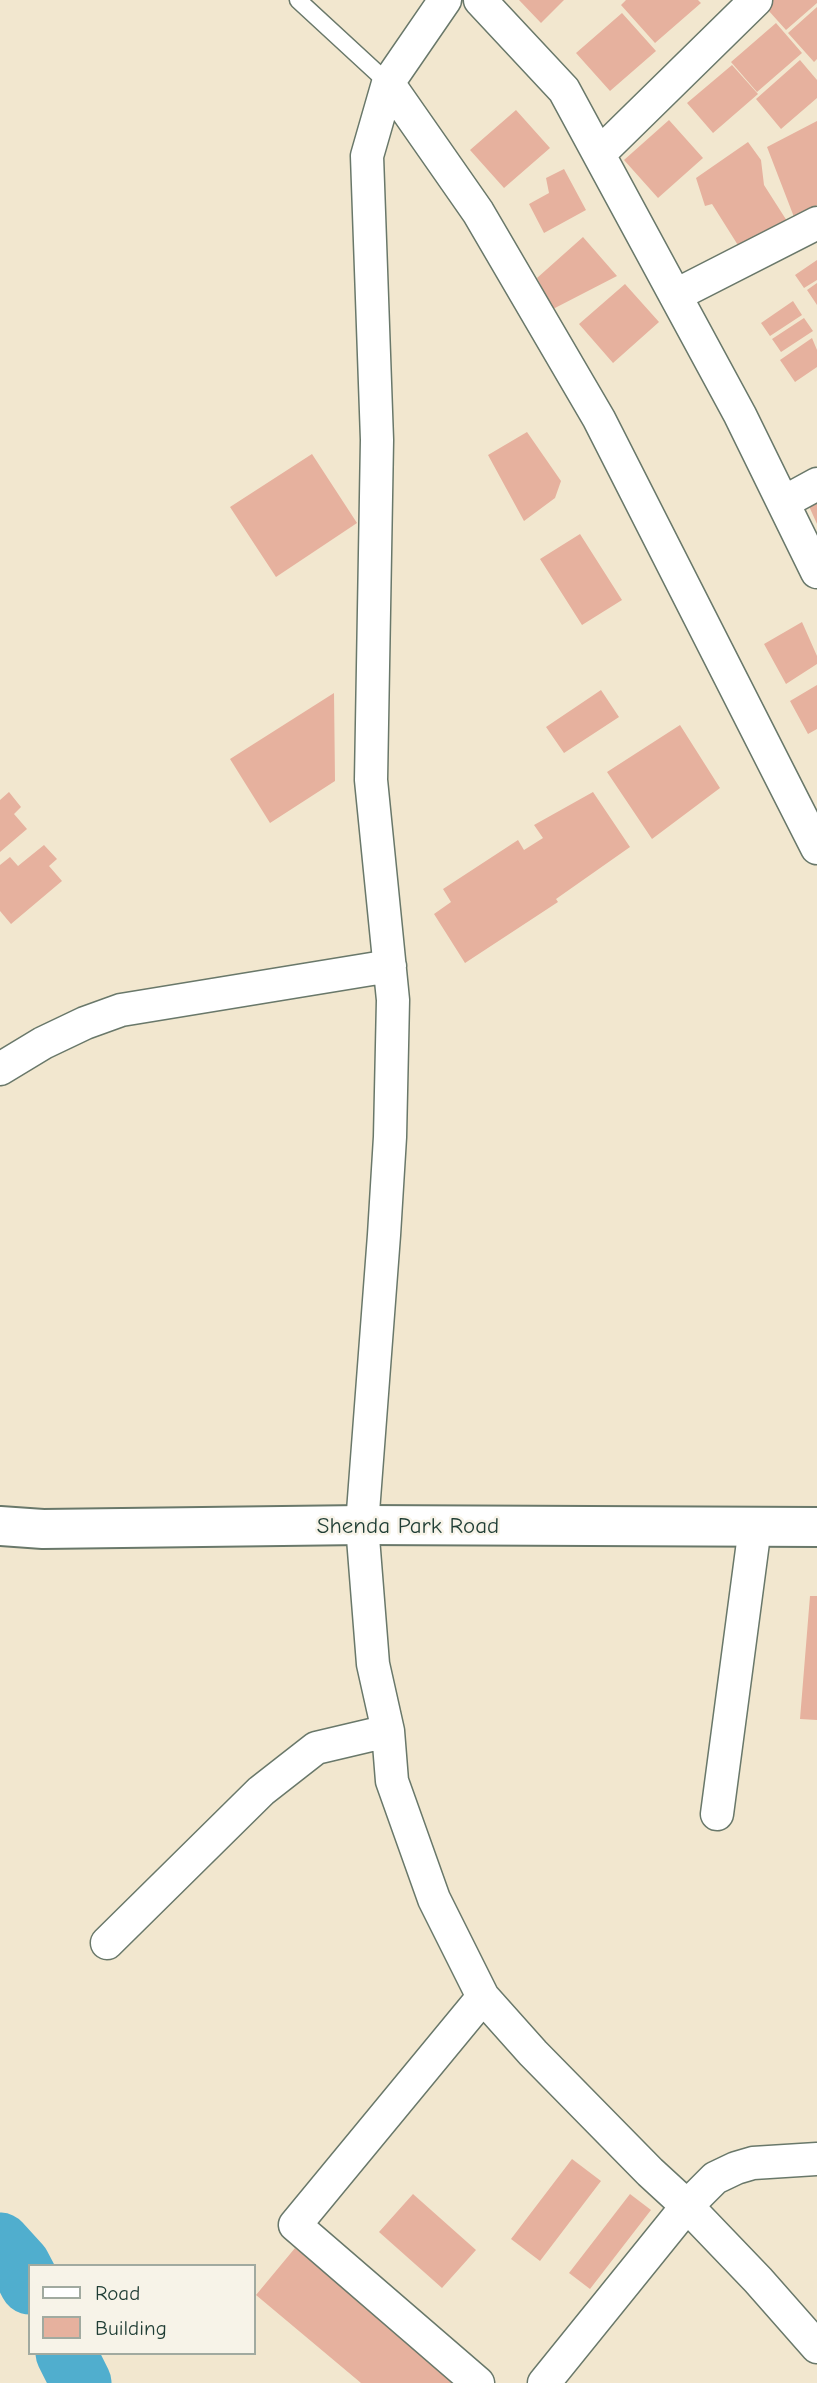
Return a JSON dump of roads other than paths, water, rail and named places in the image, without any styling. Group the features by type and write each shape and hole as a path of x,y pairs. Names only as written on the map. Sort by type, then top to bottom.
{"main road":[{"name":"Shenda Park Road","path":"0,1526 43,1529 362,1525 817,1527"}],"street":[{"path":"445,0 388,83 367,156 377,440 371,780 393,1000 390,1137 362,1525 373,1664 388,1731 392,1781 434,1899 483,1997 533,2053 758,2280 817,2347"},
{"path":"481,0 564,90 676,295 784,502 817,572"},
{"path":"599,154 756,0"},
{"path":"388,83 478,212 599,419 817,848"},
{"path":"676,295 817,223"},
{"path":"784,502 817,484"},
{"path":"0,1069 43,1043 121,1010 390,966"},
{"path":"717,1814 755,1527"},
{"path":"107,1943 261,1791 316,1748 388,1731"},
{"path":"478,2383 295,2225 483,1997"},
{"path":"544,2383 687,2206 715,2178 753,2163 817,2159"}],"lane":[{"path":"298,0 388,83"}],"waterway":[{"path":"0,2243 20,2265 28,2280"},
{"path":"67,2355 81,2383"}]}
